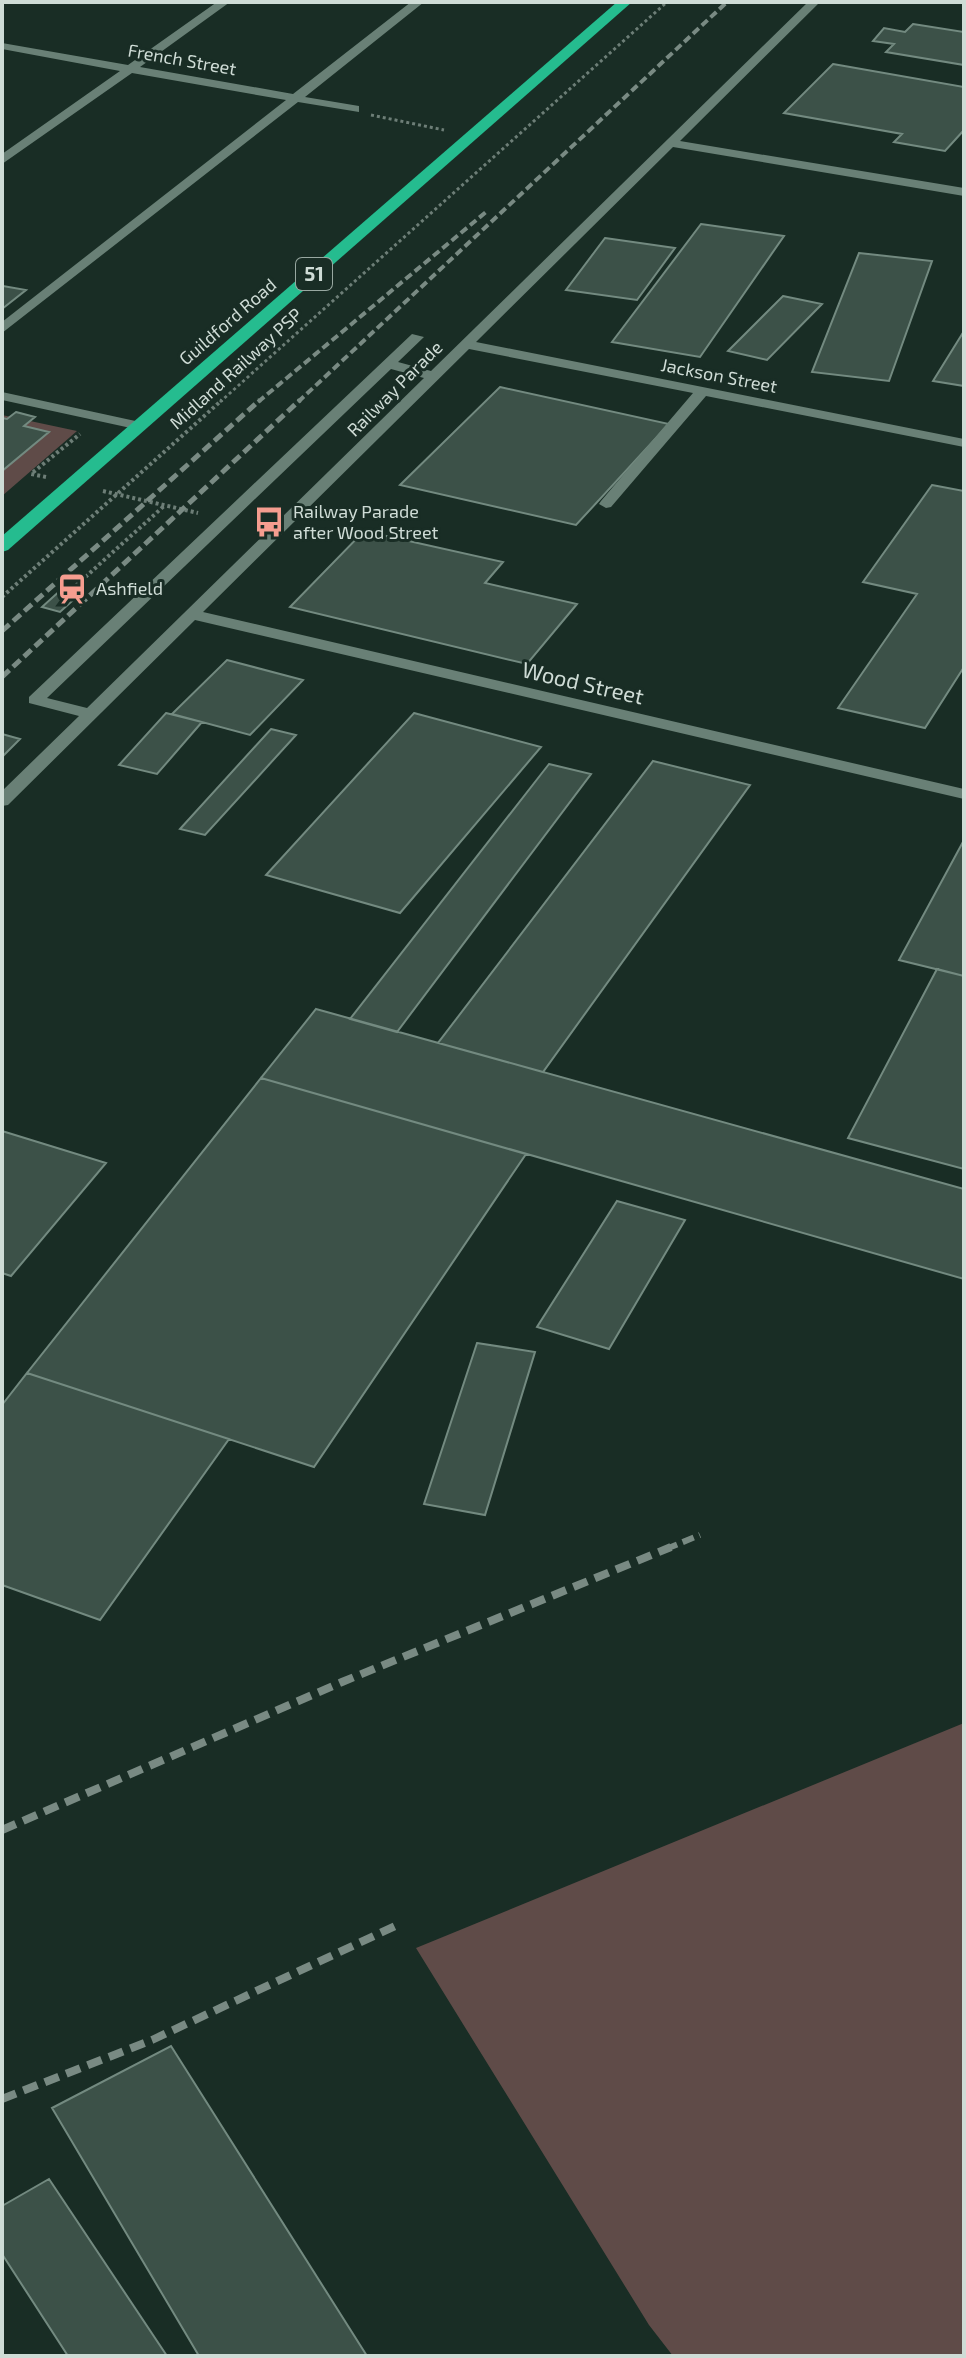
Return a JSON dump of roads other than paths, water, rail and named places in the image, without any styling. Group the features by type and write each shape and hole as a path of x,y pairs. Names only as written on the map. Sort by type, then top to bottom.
{"highway":[{"name":"Guildford Road","path":"2,546 625,2"}],"street":[{"path":"2,160 224,2"},
{"path":"2,329 418,2"},
{"name":"Railway Parade","path":"2,801 814,2"},
{"name":"French Street","path":"2,46 355,109"},
{"path":"669,143 964,192"},
{"path":"90,714 35,700 417,337"},
{"name":"Jackson Street","path":"466,344 964,443"},
{"path":"389,364 434,376"},
{"path":"606,504 703,391"},
{"path":"2,396 140,426"},
{"name":"Wood Street","path":"192,614 964,794"}],"railway":[{"path":"298,402 727,2"},
{"path":"258,402 486,212"},
{"path":"2,631 260,400"},
{"path":"2,677 300,400"},
{"path":"666,1549 700,1535"},
{"path":"2,1830 342,1682 671,1547"},
{"path":"2,2099 152,2040 395,1926"}],"place":[{"name":"Railway Parade after Wood Street","path":"269,522"},
{"name":"Ashfield","path":"72,589"}]}
